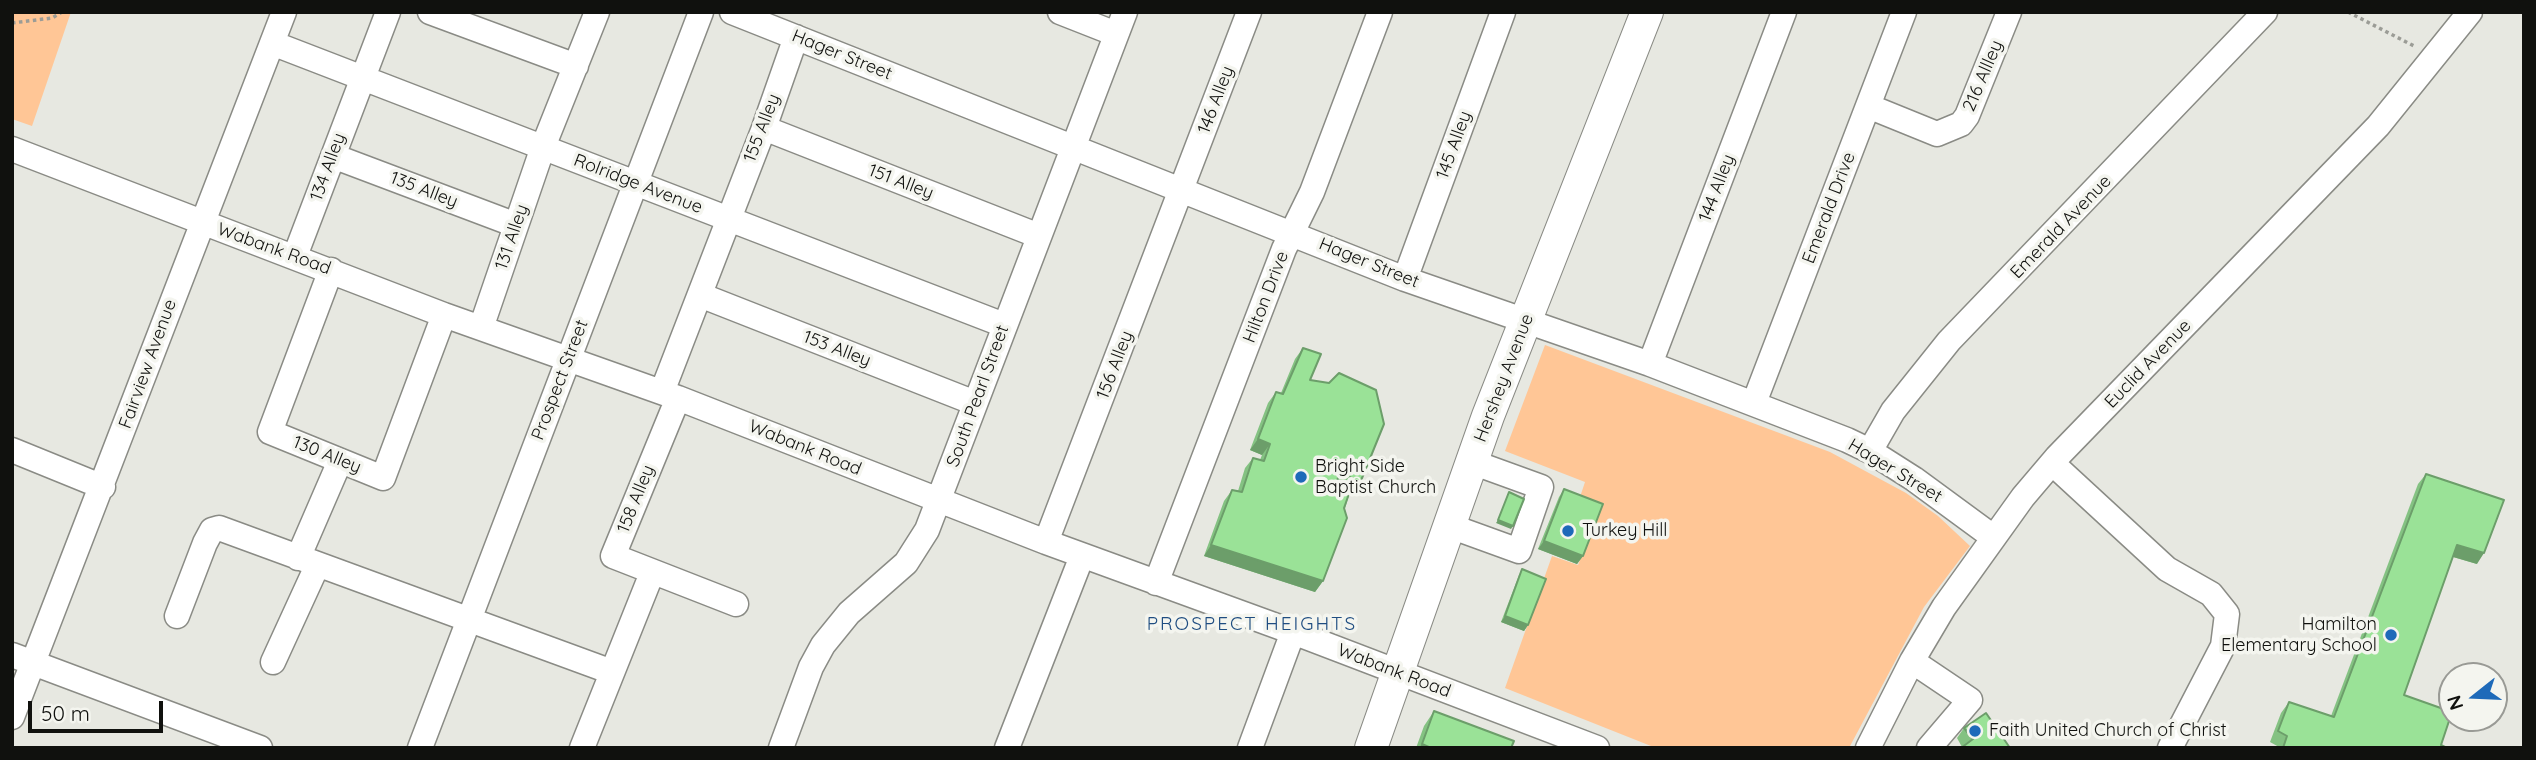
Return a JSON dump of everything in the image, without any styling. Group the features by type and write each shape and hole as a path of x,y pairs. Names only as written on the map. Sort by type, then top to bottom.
{"main road":[{"name":"Hershey Avenue","path":"1371,748 1472,462 1647,12"}],"street":[{"name":"Fairview Avenue","path":"12,717 23,659 103,487 284,12"},
{"name":"134 Alley","path":"295,256 388,12"},
{"path":"430,12 576,66"},
{"name":"131 Alley","path":"481,328 543,147 597,12"},
{"name":"Prospect Street","path":"420,748 701,12"},
{"name":"Hager Street","path":"732,12 1073,148 1293,232 1405,279 1650,364 1870,451 1993,537"},
{"path":"1060,12 1120,23"},
{"name":"146 Alley","path":"1182,188 1249,12"},
{"name":"Hilton Drive","path":"1156,583 1293,232 1312,192 1380,12"},
{"name":"145 Alley","path":"1405,279 1503,12"},
{"name":"144 Alley","path":"1650,364 1784,12"},
{"name":"Emerald Drive","path":"1754,403 1904,12"},
{"name":"216 Allley","path":"1868,106 1937,134 1961,124 1967,116 2009,12"},
{"name":"Emerald Avenue","path":"1870,451 1893,411 1949,341 2265,12"},
{"name":"Euclid Avenue","path":"1868,748 1912,661 1944,607 1993,537 2052,463 2378,126 2470,12"},
{"name":"South Pearl Street","path":"781,748 811,667 823,645 849,613 886,583 916,551 938,501 1120,23"},
{"name":"155 Alley","path":"670,395 726,218 764,128 796,37"},
{"name":"Rolridge Avenue","path":"272,43 1004,325"},
{"name":"151 Alley","path":"764,128 1039,236"},
{"name":"Wabank Road","path":"12,149 444,315 670,395 1082,556 1293,632 1597,748"},
{"name":"135 Alley","path":"333,156 516,225"},
{"name":"156 Alley","path":"1046,542 1182,188"},
{"name":"130 Alley","path":"331,270 270,432 340,461 383,478 444,315"},
{"name":"153 Alley","path":"700,295 975,403"},
{"name":"158 Alley","path":"670,395 613,556 736,604"},
{"path":"12,450 103,487"},
{"path":"273,662 340,461"},
{"path":"1450,526 1519,551 1541,487 1472,462"},
{"path":"2052,463 2167,569 2211,594 2227,614 2223,646 2170,748"},
{"path":"177,616 212,530 225,529 308,562 612,672"},
{"path":"1006,748 1082,556"},
{"path":"582,748 652,573"},
{"path":"1250,748 1293,632"},
{"path":"23,659 260,748"},
{"path":"1912,661 1970,699 1929,748"}],"path":[{"path":"12,23 52,18 62,12"},
{"path":"2348,12 2433,60"}],"shaded area":[{"path":"12,12 71,12 32,126 12,119"},
{"path":"1545,345 1830,452 1906,493 1938,516 1970,546 1924,607 1849,748 1656,748 1505,688 1552,556 1578,565 1598,512 1578,503 1585,482 1505,451"}],"building":[{"name":"Bright Side Baptist Church","path":"1303,348 1321,354 1310,380 1329,383 1339,373 1376,390 1384,424 1360,483 1340,471 1337,481 1351,488 1344,508 1347,518 1323,581 1211,545 1232,490 1242,492 1253,458 1264,461 1270,444 1258,439 1276,392 1283,394"},
{"name":"Hamilton Elementary School","path":"2426,474 2504,500 2484,553 2457,545 2404,695 2438,707 2438,732 2445,732 2441,745 2447,748 2283,748 2287,736 2278,731 2289,702 2334,717"},
{"name":"Turkey Hill","path":"1564,489 1603,504 1583,556 1544,541"},
{"path":"1509,492 1524,499 1513,526 1498,520"},
{"path":"1522,569 1546,579 1528,625 1505,616"},
{"path":"1434,711 1514,741 1511,748 1431,748 1422,744"},
{"path":"1986,713 2010,748 1961,748 1973,739 1964,728"}],"place":[{"name":"Bright Side Baptist Church","path":"1301,477"},
{"name":"Turkey Hill","path":"1568,531"},
{"name":"Hamilton Elementary School","path":"2391,635"},
{"name":"Faith United Church of Christ","path":"1975,731"}],"district":[{"name":"PROSPECT HEIGHTS","path":"1252,624"}]}
